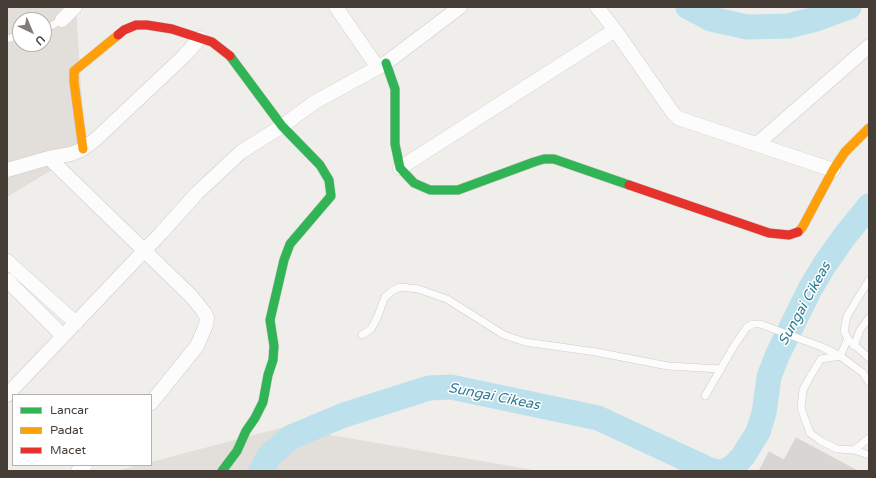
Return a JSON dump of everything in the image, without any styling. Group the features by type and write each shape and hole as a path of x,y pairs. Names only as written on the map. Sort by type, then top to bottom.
{"street":[{"path":"62,20 75,7"},
{"path":"336,7 382,65 395,89 395,144 400,168 408,178 420,186 430,190 458,190 534,162 544,159 554,159 769,233 788,235 797,233 802,228 833,170 845,152 869,128"},
{"path":"7,395 197,193 241,152 282,126 315,102 382,65 460,7"},
{"path":"597,7 616,30 673,113 678,118 833,170"},
{"path":"83,149 74,82 75,69 124,30 136,24 147,25 172,29 212,42 232,57 282,126 320,165 329,180 331,196 290,244 284,260 270,320 274,346 273,360 268,375 263,402 246,431 237,451 222,471"},
{"path":"400,168 616,30"},
{"path":"7,170 49,158 71,154 83,149 97,138 184,56 200,38"},
{"path":"757,144 869,46"},
{"path":"49,158 192,297 207,318 204,333 197,346 152,402"},
{"path":"7,261 76,323"},
{"path":"7,280 63,336"}],"lane":[{"path":"52,25 62,20"},
{"path":"869,280 847,316 844,331 854,346 869,358"},
{"path":"362,335 371,328 378,318 385,298 392,291 400,287 418,289 447,299 504,335 525,342 596,352 668,366 721,369"},
{"path":"854,346 860,330 869,318"},
{"path":"705,396 747,327 753,324 760,324 822,347 840,356 863,373 869,382"},
{"path":"840,356 848,339"},
{"path":"840,356 821,359 803,390 801,408 810,432 821,441 837,449 854,450 869,455"},
{"path":"854,450 869,438"}],"shaded area":[{"path":"7,7 76,7 85,150 7,197"},
{"path":"284,427 539,471 116,471 135,466 152,466 152,462"}],"building":[{"path":"796,438 858,471 759,471 769,452 784,460"}],"waterway":[{"name":"Sungai Cikeas","path":"688,7 711,19 747,27 788,26 816,19 849,7"},
{"name":"Sungai Cikeas","path":"725,471 734,466 743,456 758,432 764,413 769,377 777,356 810,289 844,237 869,206"},
{"name":"Sungai Cikeas","path":"261,471 269,456 291,437 344,415 429,388 451,387 598,418 715,471"}],"traffic: fast":[{"path":"222,471 237,451 246,431 263,402 268,375 273,360 274,346 270,320 284,260 290,244 331,196 329,180 320,165 282,126 230,56"},
{"path":"386,63 395,89 395,144 400,168 414,183 430,190 458,190 534,162 544,159 554,159 629,185"}],"traffic: slow":[{"path":"83,149 74,82 74,71 118,35"},
{"path":"798,232 802,228 833,170 845,152 869,128"}],"traffic: jam":[{"path":"118,35 124,30 136,25 147,25 172,29 212,42 230,56"},
{"path":"629,185 769,233 789,235 798,232"}]}
